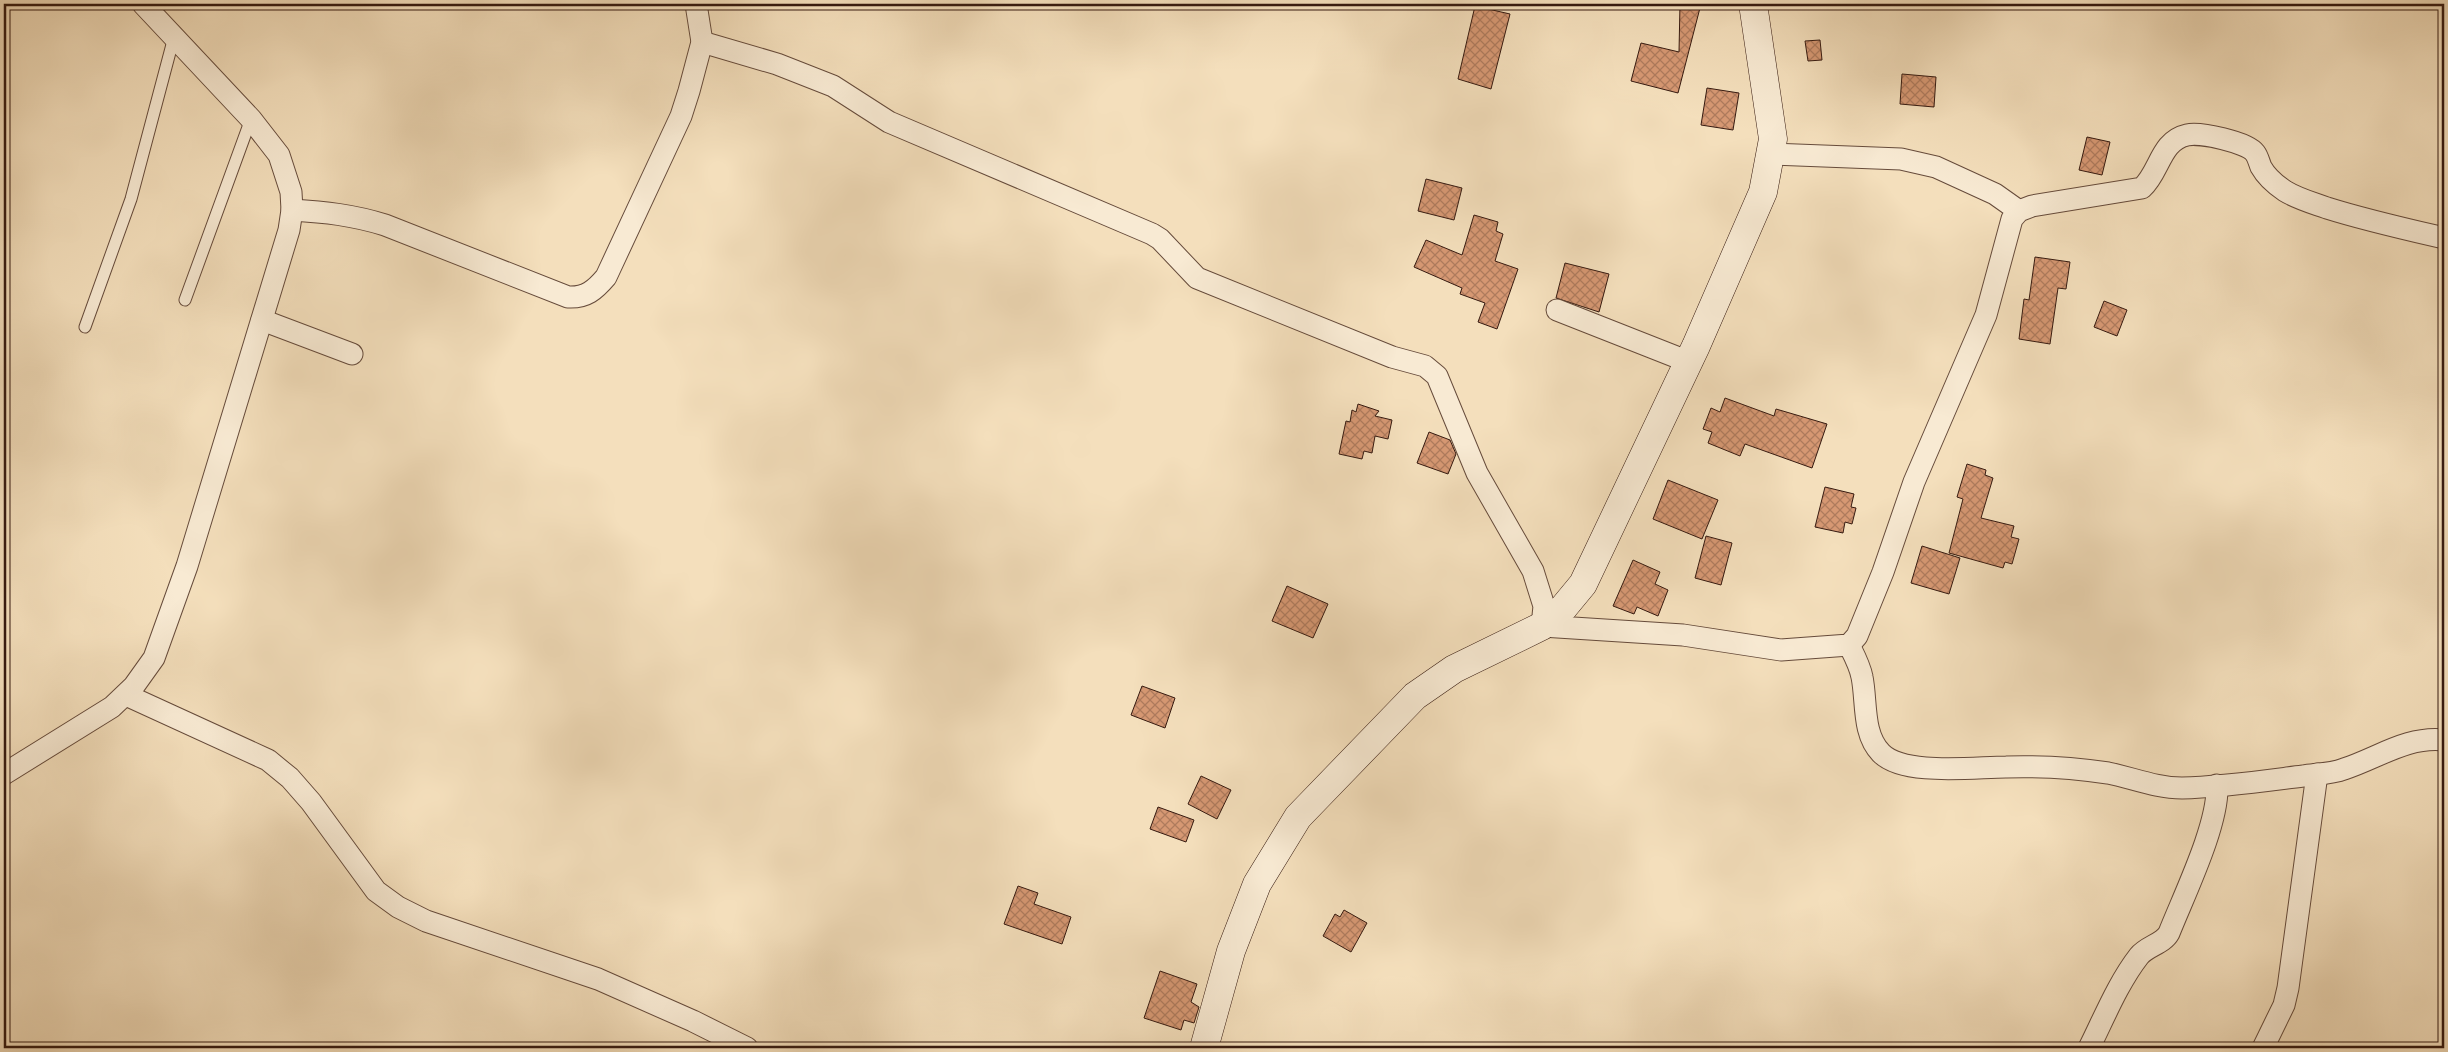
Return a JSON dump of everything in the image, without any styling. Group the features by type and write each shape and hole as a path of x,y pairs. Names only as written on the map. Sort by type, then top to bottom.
{"street":[{"path":"4,774 112,707 126,695 144,672 158,649 187,566 289,230 292,210 287,174 279,155 251,119 143,4"},
{"path":"292,210 355,216 385,225 568,297 578,298 590,293 606,276 681,116 702,42 696,4"},
{"path":"1204,1048 1231,951 1257,884 1298,817 1402,709 1434,681 1542,626 1564,607 1583,584 1689,362 1763,192 1773,139 1752,4"},
{"path":"702,42 777,64 833,86 889,122 1152,234 1160,239 1197,278 1392,357 1418,363 1432,370 1442,386 1477,473 1533,571 1544,606 1542,626"},
{"path":"1542,626 1683,635 1781,650 1849,645 1857,636 1883,572 1914,482 1986,315 2009,226 2019,211 2041,205 2136,190 2148,183 2171,143 2187,135 2197,134 2249,147 2256,154 2267,175 2284,191 2302,200 2348,215 2444,238"},
{"path":"1770,154 1901,159 1936,167 1995,194 2019,211"},
{"path":"1557,310 1689,362"},
{"path":"262,320 352,354"},
{"path":"1849,645 1862,676 1871,736 1882,754 1902,765 1914,768 2024,766 2068,769 2108,773 2151,784 2180,788 2343,770 2408,743 2422,740 2444,740"},
{"path":"126,695 268,760 290,778 311,802 376,891 398,907 426,921 598,980 693,1021 747,1048"},
{"path":"2263,1048 2284,1005 2288,988 2317,774"},
{"path":"2089,1048 2118,990 2137,958 2143,951 2163,939 2169,933 2212,820 2218,800 2217,785"}],"lane":[{"path":"85,327 131,198 174,37"},
{"path":"185,300 251,119"}],"building":[{"path":"1680,4 1701,4 1678,93 1631,81 1641,43 1679,52"},
{"path":"1475,6 1510,14 1491,89 1458,79"},
{"path":"1820,40 1822,60 1808,61 1805,41"},
{"path":"1902,74 1936,77 1934,107 1900,104"},
{"path":"1707,88 1739,93 1733,130 1701,125"},
{"path":"2087,137 2110,142 2102,175 2079,170"},
{"path":"1426,179 1462,188 1454,220 1418,211"},
{"path":"1474,215 1498,222 1496,231 1503,234 1495,261 1518,269 1497,329 1478,322 1485,303 1460,294 1462,288 1414,267 1426,240 1462,255"},
{"path":"2035,257 2070,262 2066,289 2058,288 2050,344 2019,339 2024,299 2029,300"},
{"path":"1565,263 1609,274 1599,312 1556,298"},
{"path":"2104,301 2127,310 2117,336 2094,327"},
{"path":"1725,398 1774,416 1776,409 1827,424 1812,468 1745,444 1740,456 1708,443 1712,432 1703,429 1711,408 1720,412"},
{"path":"1358,404 1379,411 1375,416 1392,420 1388,439 1375,436 1372,453 1364,451 1362,459 1339,454 1346,421 1350,422 1352,410 1356,412"},
{"path":"1429,432 1450,440 1456,454 1448,474 1417,463"},
{"path":"1967,464 1986,470 1985,475 1993,478 1981,518 2014,526 2011,537 2019,539 2012,564 2005,562 2003,568 1949,553 1963,499 1957,497"},
{"path":"1668,480 1718,500 1702,539 1653,519"},
{"path":"1825,487 1854,494 1851,507 1856,508 1852,524 1845,522 1843,533 1815,527"},
{"path":"1706,536 1732,543 1721,585 1695,578"},
{"path":"1922,546 1960,558 1949,594 1911,583"},
{"path":"1633,560 1660,572 1655,584 1668,590 1658,616 1637,607 1634,614 1613,606"},
{"path":"1287,586 1328,604 1313,638 1272,621"},
{"path":"1142,686 1175,698 1165,728 1131,715"},
{"path":"1201,776 1231,790 1217,819 1188,804"},
{"path":"1158,807 1194,820 1186,842 1150,829"},
{"path":"1018,886 1038,893 1034,904 1071,917 1062,944 1004,924"},
{"path":"1344,910 1367,923 1351,952 1323,936 1335,914 1340,917"},
{"path":"1160,971 1197,984 1191,1002 1199,1007 1194,1023 1184,1020 1181,1030 1144,1018"}]}
